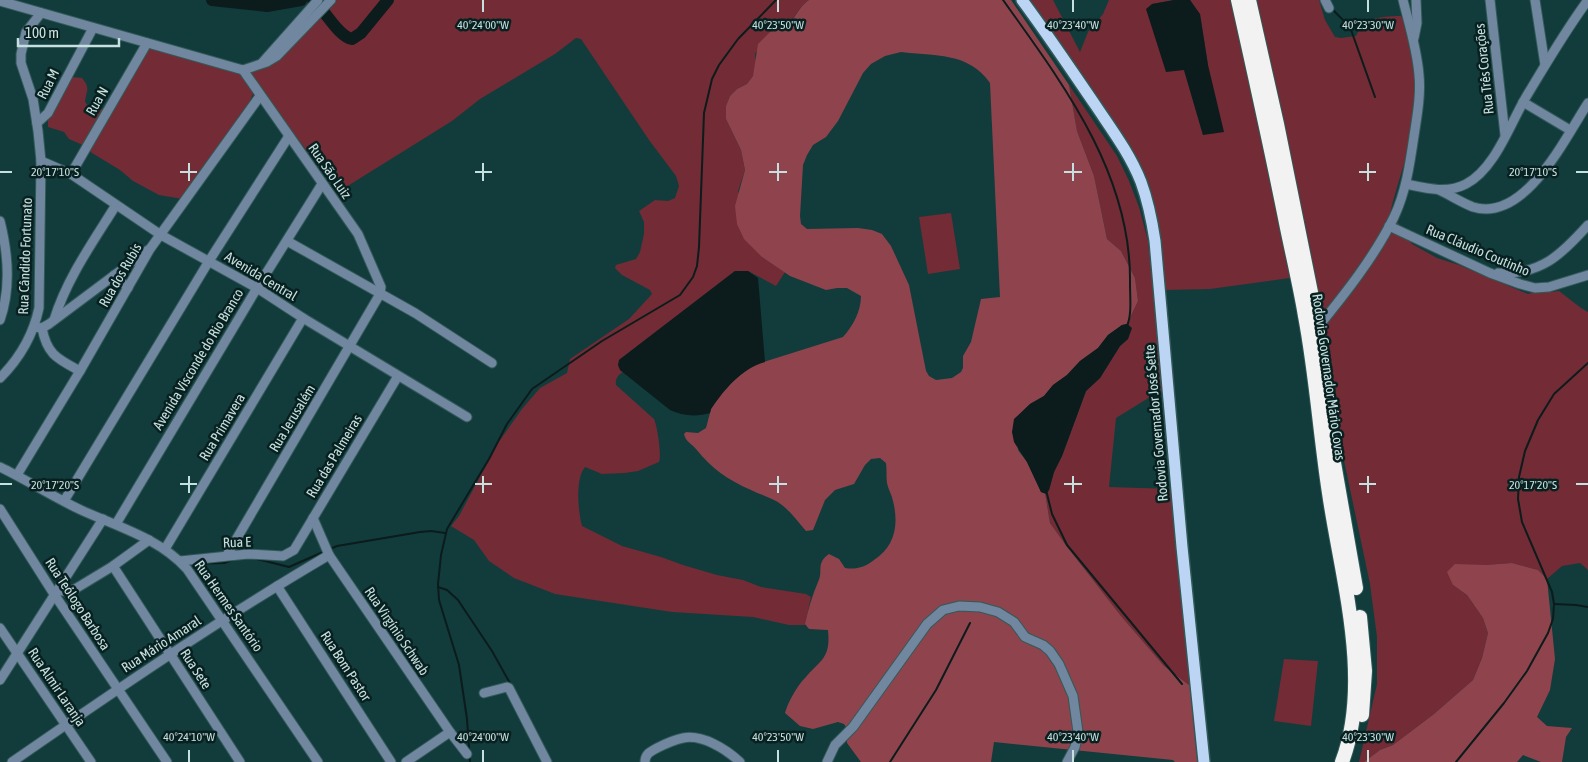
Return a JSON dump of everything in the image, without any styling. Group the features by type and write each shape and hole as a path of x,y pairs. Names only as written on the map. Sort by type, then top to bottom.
{"highway":[{"name":"Rodovia Governador Mário Covas","path":"1238,0 1306,316 1326,475 1350,615 1355,684 1353,716 1347,749 1342,762"},
{"name":"Rodovia Governador Mário Covas","path":"1249,0 1277,124 1318,327 1330,440 1356,590 1363,644 1364,691 1352,762"}],"main road":[{"name":"Rodovia Governador José Sette","path":"1022,0 1114,132 1131,160 1150,210 1156,241 1182,548 1204,762"}],"street":[{"path":"1318,327 1354,283 1397,210 1406,184 1418,110 1419,75 1403,0"},
{"path":"1413,41 1417,22 1416,0"},
{"name":"Rua Três Corações","path":"1490,0 1505,136"},
{"path":"1535,0 1545,65"},
{"path":"1439,190 1454,188 1476,178 1498,151 1523,102 1570,23 1588,0"},
{"path":"0,1 243,70 260,65 277,56 325,1"},
{"name":"Rua Cândido Fortunato","path":"0,378 14,365 38,327 41,161 37,123 31,94 21,63 21,54 26,32 41,13"},
{"name":"Rua M","path":"37,123 48,113 93,28"},
{"name":"Rua N","path":"71,174 147,43"},
{"name":"Rua São Luiz","path":"243,70 358,234 381,282 380,294"},
{"name":"Rua dos Rubis","path":"17,475 80,371 150,249 260,96"},
{"path":"1523,102 1570,130"},
{"path":"1406,184 1439,190 1473,207 1486,209 1501,207 1530,188 1588,103"},
{"path":"64,501 209,261 289,136"},
{"name":"Avenida Central","path":"41,161 71,174 161,235 257,288 467,417"},
{"name":"Avenida Visconde do Rio Branco","path":"116,524 257,288 322,184"},
{"path":"54,320 66,288 80,262 116,205"},
{"path":"0,221 4,237 7,274 7,292 0,320"},
{"path":"1490,273 1510,274 1539,268 1562,253 1588,225"},
{"name":"Rua Cláudio Coutinho","path":"1388,226 1490,273 1535,288 1549,287 1588,275"},
{"path":"288,240 415,313 492,363"},
{"path":"80,371 55,357 38,327 54,320 150,249"},
{"path":"114,275 128,288"},
{"name":"Rua Jerusalém","path":"227,555 351,347 380,294"},
{"name":"Rua Primavera","path":"165,549 303,318"},
{"name":"Rua das Palmeiras","path":"294,550 398,376"},
{"name":"Rua Hermes Santório","path":"0,466 64,501 149,540 165,549 180,561 318,762"},
{"name":"Rua Teólogo Barbosa","path":"0,509 167,762"},
{"name":"Rua Virgínio Schwab","path":"313,518 329,555 467,754"},
{"path":"0,680 103,519"},
{"path":"56,592 75,589 113,566 149,540"},
{"name":"Rua E","path":"180,561 227,555 283,556 294,550"},
{"name":"Rua Mário Amaral","path":"12,762 222,620 329,555"},
{"name":"Rua Sete","path":"113,566 240,762"},
{"name":"Rua Bom Pastor","path":"277,586 391,762"},
{"path":"827,762 835,745 853,727 927,624 944,610 959,606 980,607 998,612 1014,622 1025,637 1043,645 1050,651 1059,664 1073,696 1078,732 1075,747 1067,762"},
{"name":"Rua Almir Laranja","path":"0,628 91,762"},
{"path":"484,693 509,688 547,762"},
{"path":"406,762 450,732"},
{"path":"645,762 648,753 684,737 703,740 732,754 740,762"}],"shaded area":[{"path":"333,0 809,0 789,23 778,30 771,31 755,54 756,64 753,76 747,84 737,89 730,96 726,106 726,119 741,150 745,170 738,191 762,257 785,272 776,286 748,271 735,271 619,360 620,370 623,372 617,377 616,385 654,419 659,440 659,462 638,471 625,473 602,474 585,467 580,479 578,495 582,526 622,546 717,575 743,580 761,587 806,594 811,597 805,625 789,625 753,617 672,612 555,594 514,578 489,561 474,540 451,526 459,516 498,443 522,409 540,388 567,373 570,359 629,319 652,294 650,290 622,275 615,268 616,265 636,259 640,252 644,234 644,222 639,211 655,200 668,201 675,198 679,186 676,176 649,140 581,39 576,38 555,54 480,99 452,121 338,192 263,93 255,92 231,134 183,199 159,195 133,181 120,170 92,153 85,146 69,139 64,132 48,127 48,116 72,77 82,78 85,81 87,90 85,102 91,108 99,110 105,108 116,97 150,47 252,69"},
{"path":"809,0 1011,0 1069,85 1077,131 1094,176 1107,239 1121,251 1135,278 1138,301 1127,324 1122,325 1108,335 1098,348 1080,361 1067,375 1053,385 1044,396 1030,404 1015,419 1018,450 1027,462 1041,492 1045,493 1050,523 1065,544 1121,616 1164,666 1193,688 1201,762 1175,762 1173,760 994,742 991,762 861,762 847,743 846,727 844,724 838,722 813,729 800,726 785,713 796,690 823,658 828,647 828,630 809,629 805,624 820,578 822,561 829,554 839,559 845,568 853,569 864,566 881,554 891,542 896,518 887,483 886,463 880,458 871,459 865,465 854,484 835,490 825,500 813,530 806,531 788,511 771,498 755,492 720,473 687,441 684,434 686,432 698,433 706,428 711,409 721,394 735,379 754,365 843,337 853,323 860,307 861,296 847,288 826,290 790,276 762,257 744,239 737,224 735,206 745,170 741,150 726,119 726,106 730,96 737,89 747,84 753,76 758,44 771,31 785,27","holes":["901,52 950,57 972,66 982,73 990,83 1000,297 981,299 971,342 963,356 963,368 961,372 952,378 936,380 929,376 926,371 909,285 891,246 882,234 858,228 807,229 801,224 803,165 807,155 813,145 826,137 838,121 863,73 871,64 885,56"]},
{"path":"1027,0 1053,0 1080,52 1088,32 1103,14 1109,0 1174,0 1152,4 1184,70 1203,135 1208,65 1200,15 1190,0 1233,0 1290,278 1210,289 1165,290 1162,261 1151,204"},
{"path":"1174,0 1190,0 1200,14 1208,65 1224,132 1203,135 1184,70 1166,72 1146,9 1152,4"},
{"path":"1256,0 1319,0 1325,20 1335,37 1341,38 1356,36 1362,25 1370,20 1401,16 1409,38 1415,66 1417,107 1410,142 1390,214 1412,244 1437,258 1459,265 1528,294 1559,291 1588,312 1588,570 1580,563 1562,566 1547,579 1538,570 1512,563 1485,565 1453,585 1467,595 1483,618 1488,633 1482,658 1473,680 1434,714 1393,745 1380,750 1364,762 1359,762 1377,684 1377,637 1370,584 1334,413 1328,351 1309,243"},
{"path":"1069,85 1117,156 1139,207 1148,241 1163,389 1116,418 1109,487 1173,489 1193,688 1164,666 1121,616 1050,523 1045,493 1049,490 1054,472 1062,456 1086,391 1100,378 1120,346 1128,339 1129,325 1127,324 1138,301 1135,278 1121,251 1107,239 1094,176 1077,131"},
{"path":"951,213 960,269 928,274 919,217"},
{"path":"735,271 748,271 758,278 765,362 748,369 734,381 716,402 710,413 700,415 679,414 670,410 620,370 619,360"},
{"path":"1127,324 1132,328 1128,339 1120,346 1100,378 1086,391 1062,456 1054,472 1049,490 1046,494 1041,492 1027,462 1014,442 1012,432 1014,419 1030,404 1044,396 1053,385 1067,375 1080,361 1098,348 1108,335 1122,325"},
{"path":"1512,563 1538,570 1547,579 1555,659 1550,690 1537,717 1547,726 1572,728 1566,737 1562,762 1541,762 1523,755 1517,762 1364,762 1380,750 1393,745 1434,714 1473,680 1482,658 1488,633 1483,618 1467,595 1453,585 1447,572 1455,564 1485,565"},
{"path":"1284,659 1318,661 1311,726 1274,721"}],"waterway":[{"path":"212,0 267,6 301,0"},
{"path":"313,0 337,28 352,39 361,33 388,0"},
{"path":"470,762 467,719 459,665 439,600 438,584 441,555 447,529 489,459 507,424 532,389 602,341 680,295 693,277 697,266 699,247 704,113 712,79 719,65 738,39 776,0"},
{"path":"1003,0 1071,98 1107,169 1120,206 1128,244 1130,316 1127,326"},
{"path":"1332,9 1350,27 1375,97"},
{"path":"1456,762 1504,703 1527,671 1548,633 1553,619 1554,604 1552,592 1522,522 1518,499 1519,477 1525,451 1538,420 1554,394 1588,363"},
{"path":"1046,490 1052,514 1067,545 1182,684"},
{"path":"330,549 337,546 420,532 445,533"},
{"path":"257,559 289,567 323,552"},
{"path":"188,564 224,563 233,560"},
{"path":"438,587 447,590 458,600 492,651 511,685"},
{"path":"1554,604 1588,607"},
{"path":"890,762 936,690 970,623"}]}
